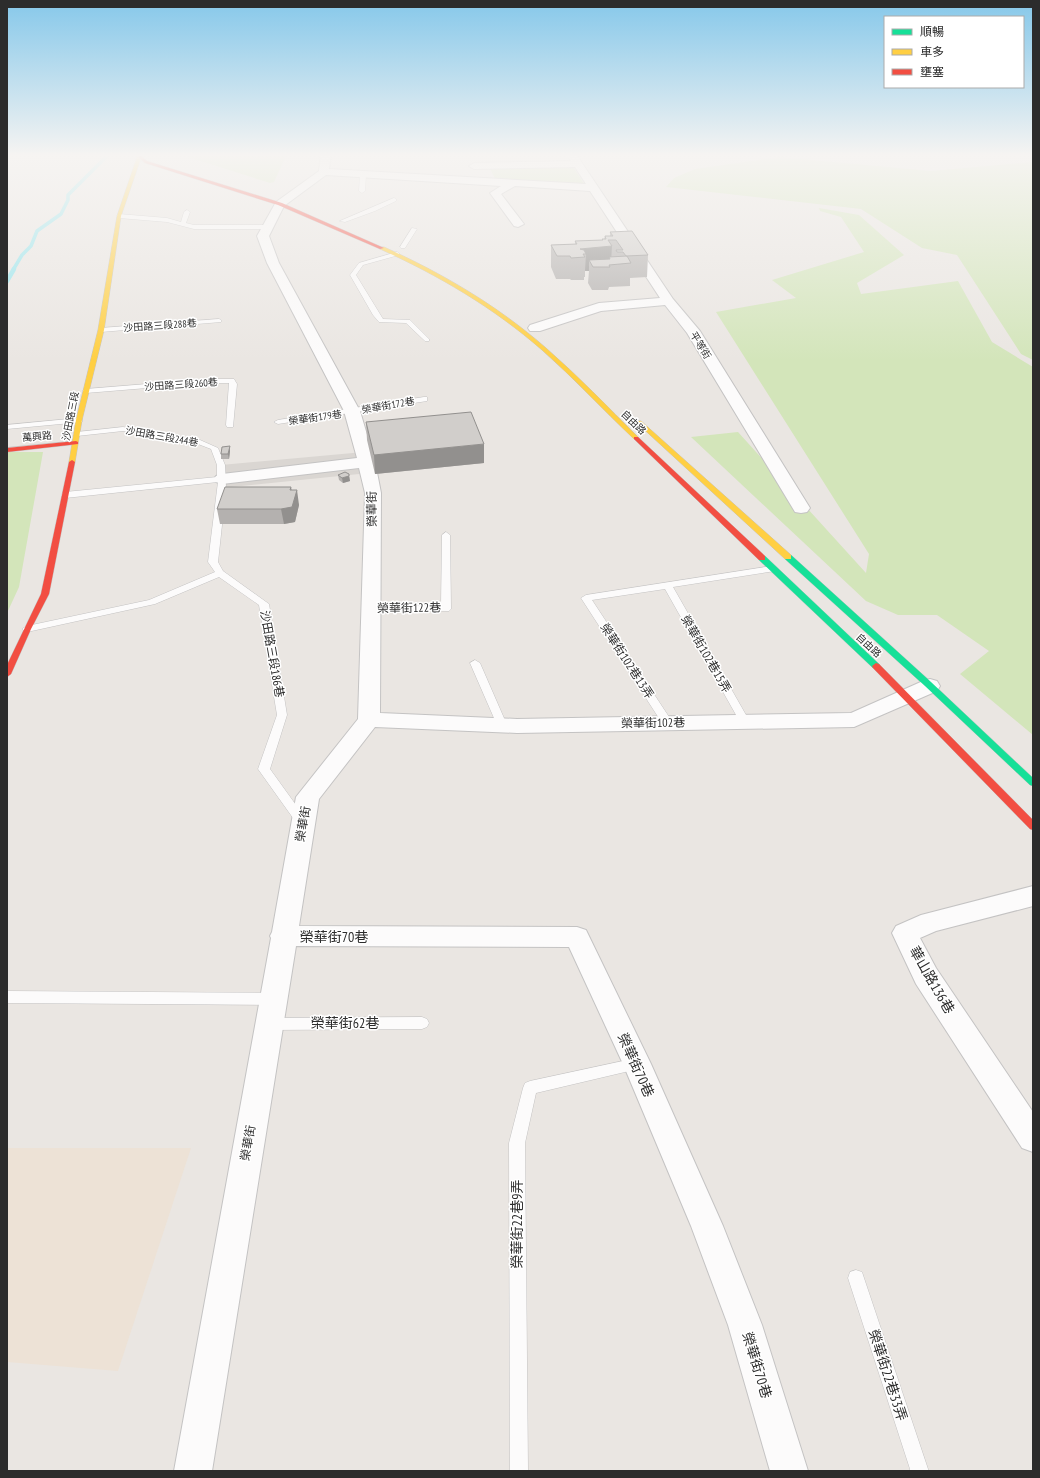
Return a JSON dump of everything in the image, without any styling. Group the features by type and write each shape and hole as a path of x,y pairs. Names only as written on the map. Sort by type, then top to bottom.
{"main road":[{"name":"沙田路三段","path":"7,674 27,629 45,594 77,439 79,420 101,330 119,223"},
{"name":"自由路","path":"340,223 399,248 414,252"},
{"path":"350,223 357,226"},
{"name":"自由路","path":"399,248 412,262 476,298 543,349 906,695 1033,826"},
{"path":"412,262 428,259 454,274"},
{"path":"532,326 545,337"},
{"name":"自由路","path":"630,413 930,686 1033,783"},
{"name":"萬興路","path":"8,445 77,439"}],"street":[{"name":"榮華街","path":"193,1471 283,936 308,797 369,720 373,494 367,462 352,411 273,263 263,236 271,223"},
{"name":"平等街","path":"617,223 668,301 693,331 801,508"},
{"path":"532,326 600,307 668,301"},
{"path":"222,479 367,462"},
{"name":"榮華街102巷","path":"369,720 502,725 854,720 906,695 930,686"},
{"name":"華山路136巷","path":"1033,896 930,922 905,933 926,976 1021,1109 1033,1138"},
{"name":"榮華街70巷","path":"283,936 577,937 637,1064 707,1226 745,1325 789,1471"}],"lane":[{"path":"179,223 194,227 267,227"},
{"path":"414,229 399,248 361,264 353,275 381,321 408,321 427,340"},
{"name":"沙田路三段288巷","path":"101,330 219,321"},
{"name":"沙田路三段260巷","path":"86,391 231,381 233,384 230,425"},
{"name":"榮華街172巷","path":"352,411 424,399"},
{"name":"榮華街179巷","path":"278,422 352,411"},
{"path":"7,427 79,420"},
{"name":"沙田路三段244巷","path":"77,439 123,429 200,442 214,448 221,466 222,479 220,510 213,562 220,573"},
{"path":"65,495 222,479"},
{"name":"榮華街122巷","path":"372,608 446,609 446,535"},
{"path":"668,586 772,568"},
{"path":"27,629 152,602 195,585 220,573"},
{"name":"沙田路三段186巷","path":"220,573 264,604 282,715 264,769 303,823"},
{"name":"榮華街102巷13弄","path":"668,586 586,598 668,723"},
{"name":"榮華街102巷15弄","path":"668,586 745,722"},
{"path":"474,663 502,725"},
{"path":"7,997 273,999"},
{"name":"榮華街62巷","path":"268,1024 422,1023"},
{"name":"榮華街22巷9弄","path":"519,1471 517,1143 530,1088 637,1064"},
{"name":"榮華街22巷33弄","path":"856,1278 919,1469 918,1471"}],"shaded area":[{"path":"364,452 369,473 222,488 221,465"},
{"path":"7,1148 191,1148 118,1371 7,1362"}],"green space":[{"path":"845,223 868,223 904,255 857,283 861,294 958,281 992,342 1033,367 1033,735 960,674 989,651 937,615 898,615 866,601 691,437 738,432 866,573 869,554 716,312 796,298 772,280 864,252"},
{"path":"883,223 1033,223 1033,360 1021,354 957,255 922,248"},
{"path":"7,452 43,452 19,587 7,613"}],"building":[{"path":"632,231 648,255 626,256 623,252 617,252 616,250 623,250 616,240 608,240 612,246 580,249 584,250 586,254 583,254 585,257 571,258 570,256 557,256 551,245 577,244 575,241 603,240 602,239 606,239 605,236 613,236 610,232"},
{"path":"627,256 631,263 609,265 610,267 593,267 589,260 610,259 609,257"},
{"path":"471,412 484,444 374,455 366,422"},
{"path":"230,446 228,454 221,454 222,447"},
{"path":"345,472 349,474 349,476 342,478 338,475"},
{"path":"225,487 291,487 290,490 297,490 292,507 281,509 217,509"}],"waterway":[{"path":"13,270 22,255 31,246 37,231 48,223"},
{"path":"7,281 14,269"}],"traffic: fast":[{"path":"788,557 928,684 1033,783"},
{"path":"762,558 876,666"}],"traffic: slow":[{"path":"72,462 79,420 101,330 118,223"},
{"path":"382,248 403,257 467,292 526,334 579,382 636,438"},
{"path":"639,422 788,557"}],"traffic: jam":[{"path":"324,223 382,248"},
{"path":"636,438 762,558"},
{"path":"7,450 76,443"},
{"path":"7,674 27,629 45,594 72,462"},
{"path":"876,666 1033,826"}]}
